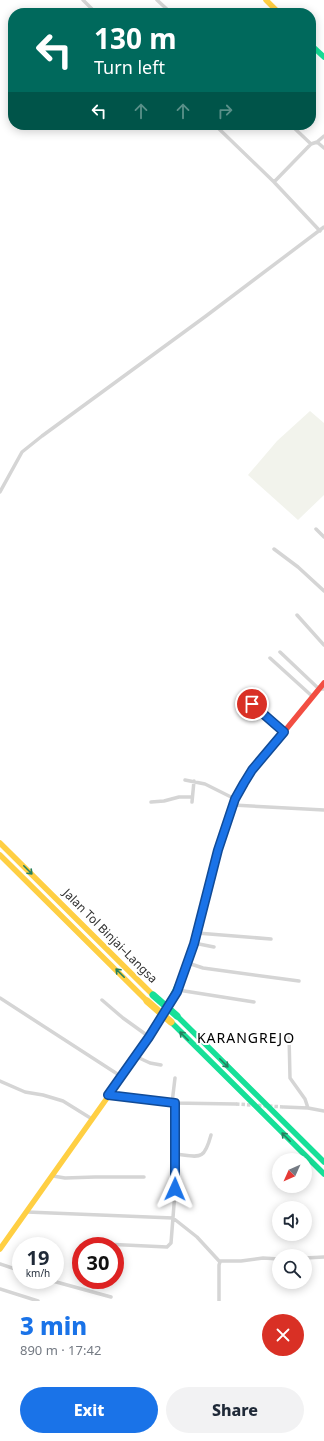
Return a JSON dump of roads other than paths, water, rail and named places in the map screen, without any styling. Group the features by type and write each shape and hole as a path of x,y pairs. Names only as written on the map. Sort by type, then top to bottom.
{"main road":[{"path":"266,0 274,8"},
{"path":"316,50 324,58"},
{"path":"0,1249 122,1077 178,990 194,944 218,850 234,802 250,774 322,687"},
{"name":"Jalan Tol Binjai–Langsa","path":"0,843 324,1162"},
{"name":"Jalan Tol Binjai–Langsa","path":"0,855 324,1174"}],"street":[{"path":"83,0 91,8"},
{"path":"157,0 165,8"},
{"path":"161,4 165,0"},
{"path":"220,130 274,182 320,231"},
{"path":"296,130 311,144"},
{"path":"274,182 311,144 317,142 324,136"},
{"path":"317,142 324,148"},
{"path":"0,492 22,452 324,227"},
{"path":"316,529 324,537"},
{"path":"274,549 324,590"},
{"path":"296,615 324,645"},
{"path":"280,652 322,687"},
{"path":"270,658 313,697"},
{"path":"241,695 284,732"},
{"path":"185,780 210,786 234,802 324,810"},
{"path":"192,802 194,782"},
{"path":"151,802 164,801 179,796 192,797"},
{"path":"197,933 271,939"},
{"path":"194,944 214,947"},
{"path":"188,963 203,968 299,981"},
{"path":"178,990 254,1002"},
{"path":"0,998 122,1077"},
{"path":"102,1000 149,1037"},
{"path":"290,1035 290,1078 305,1099 308,1108"},
{"path":"135,1056 150,1063 160,1065"},
{"path":"124,1245 168,1246 171,1243 176,1179 174,1103 175,1078"},
{"path":"0,1081 25,1092 43,1095 63,1101 92,1119"},
{"path":"108,1095 174,1103 236,1104"},
{"path":"284,1107 308,1108 324,1111"},
{"path":"176,1154 201,1156 208,1147 210,1135"},
{"path":"53,1176 64,1178 144,1178"},
{"path":"27,1212 173,1218 197,1237 220,1262"},
{"path":"312,1258 324,1257"},
{"path":"220,1262 219,1261 272,1259"},
{"path":"219,1301 220,1262"},
{"path":"0,1264 12,1268"},
{"path":"64,1284 111,1297"},
{"path":"0,1289 38,1301"}],"tunnel":[{"path":"236,1104 284,1107"}],"district":[{"name":"KARANGREJO","path":"246,1038"}]}
